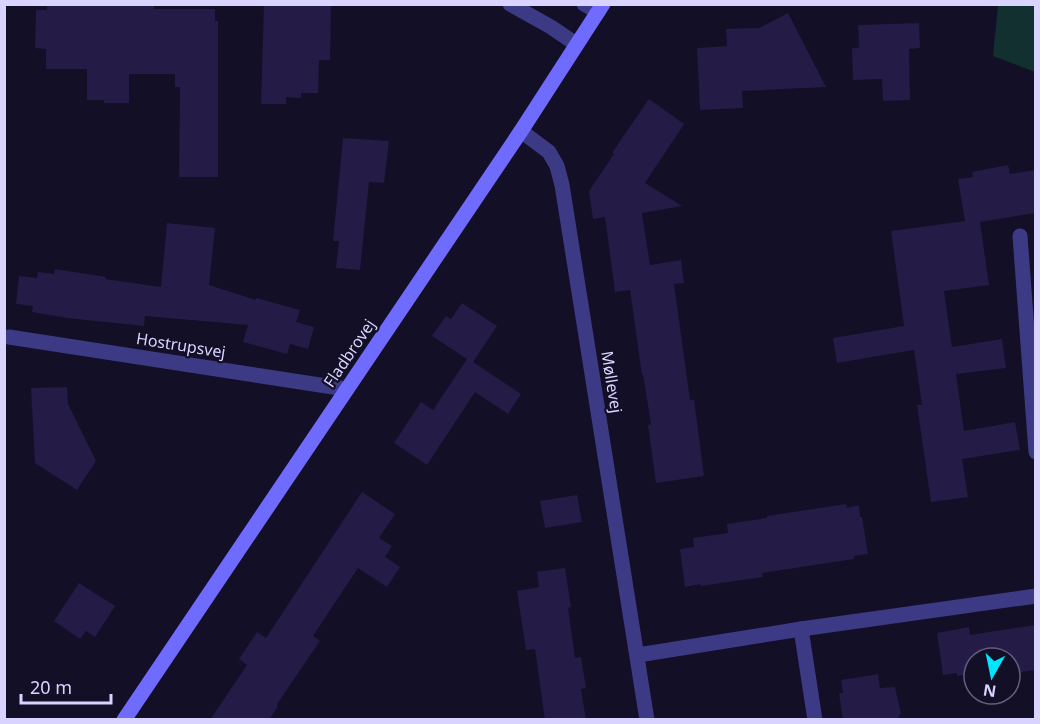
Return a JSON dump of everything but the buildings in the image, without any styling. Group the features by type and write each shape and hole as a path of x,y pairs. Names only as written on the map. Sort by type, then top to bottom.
{"main road":[{"name":"Fladbrovej","path":"124,720 521,131 576,44 595,7"}],"street":[{"path":"510,4 576,44"},
{"name":"Møllevej","path":"521,131 549,152 557,166 562,185 647,720"},
{"path":"1020,236 1035,452"},
{"name":"Hostrupsvej","path":"9,337 346,388"},
{"path":"638,655 1035,596"},
{"path":"801,629 814,720"}],"green space":[{"path":"998,5 1035,6 1035,72 993,56"}]}
